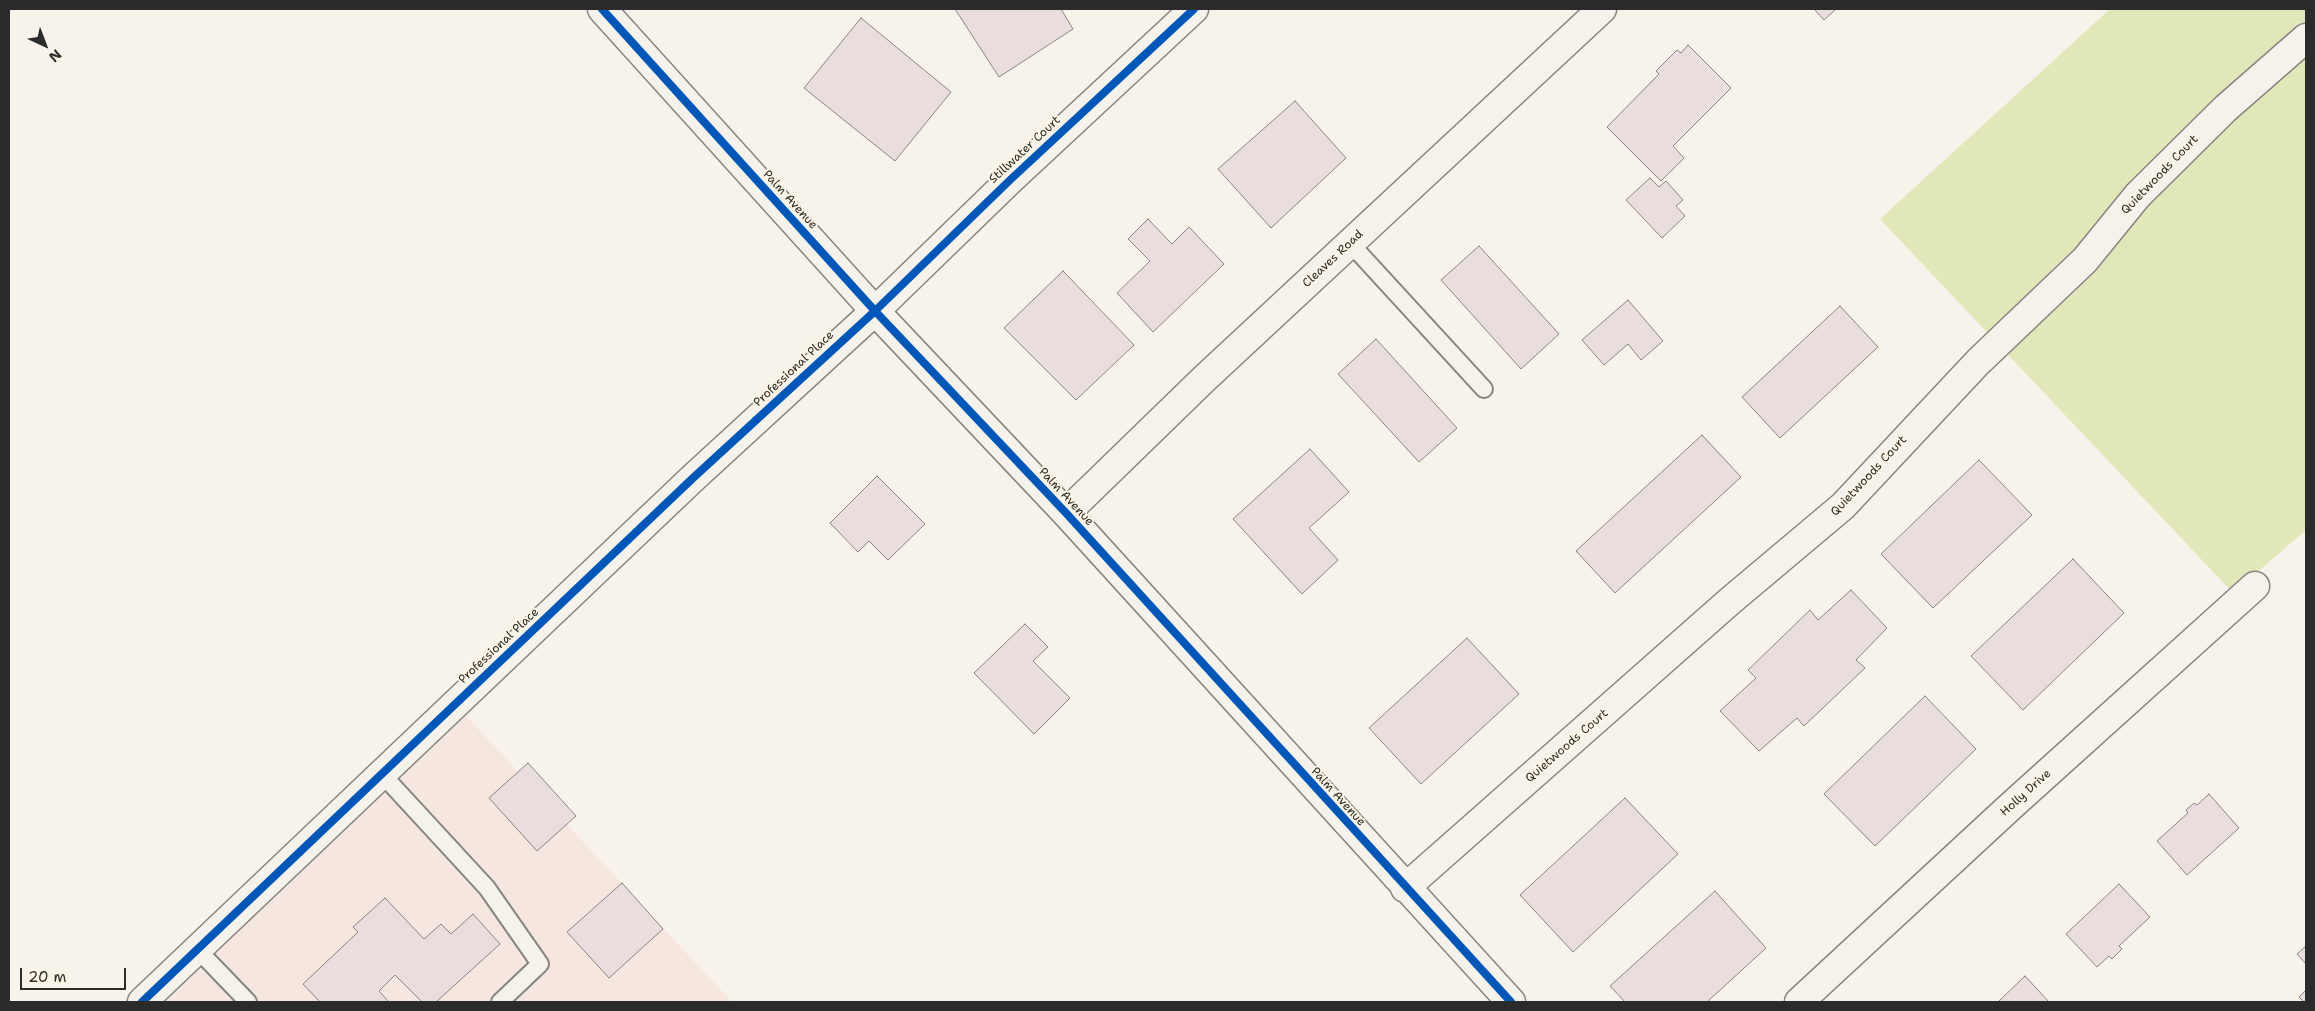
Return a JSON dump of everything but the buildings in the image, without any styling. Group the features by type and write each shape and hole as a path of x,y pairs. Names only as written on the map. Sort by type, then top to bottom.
{"street":[{"name":"Palm Avenue","path":"602,9 875,311 1066,513 1405,888 1511,1002"},
{"name":"Stillwater Court","path":"875,311 1010,180 1194,9"},
{"name":"Cleaves Road","path":"1066,513 1204,379 1602,9"},
{"name":"Quietwoods Court","path":"1405,888 1722,608 1843,506 1978,362 2085,260 2138,195 2226,108 2306,38"},
{"name":"Professional Place","path":"142,1002 693,478 875,311"},
{"name":"Holly Drive","path":"1799,1002 2011,806 2255,586"}],"lane":[{"path":"1350,243 1484,390"},
{"path":"381,773 487,888 540,964 500,1002"},
{"path":"197,949 248,1002"}],"shaded area":[{"path":"455,704 732,1002 141,1002"}],"green space":[{"path":"2110,9 2306,9 2306,530 2233,593 1880,219"}],"cycle path":[{"path":"602,9 875,311 1066,513 1511,1002"},
{"path":"142,1002 693,478 875,311 1010,180 1194,9"}]}
